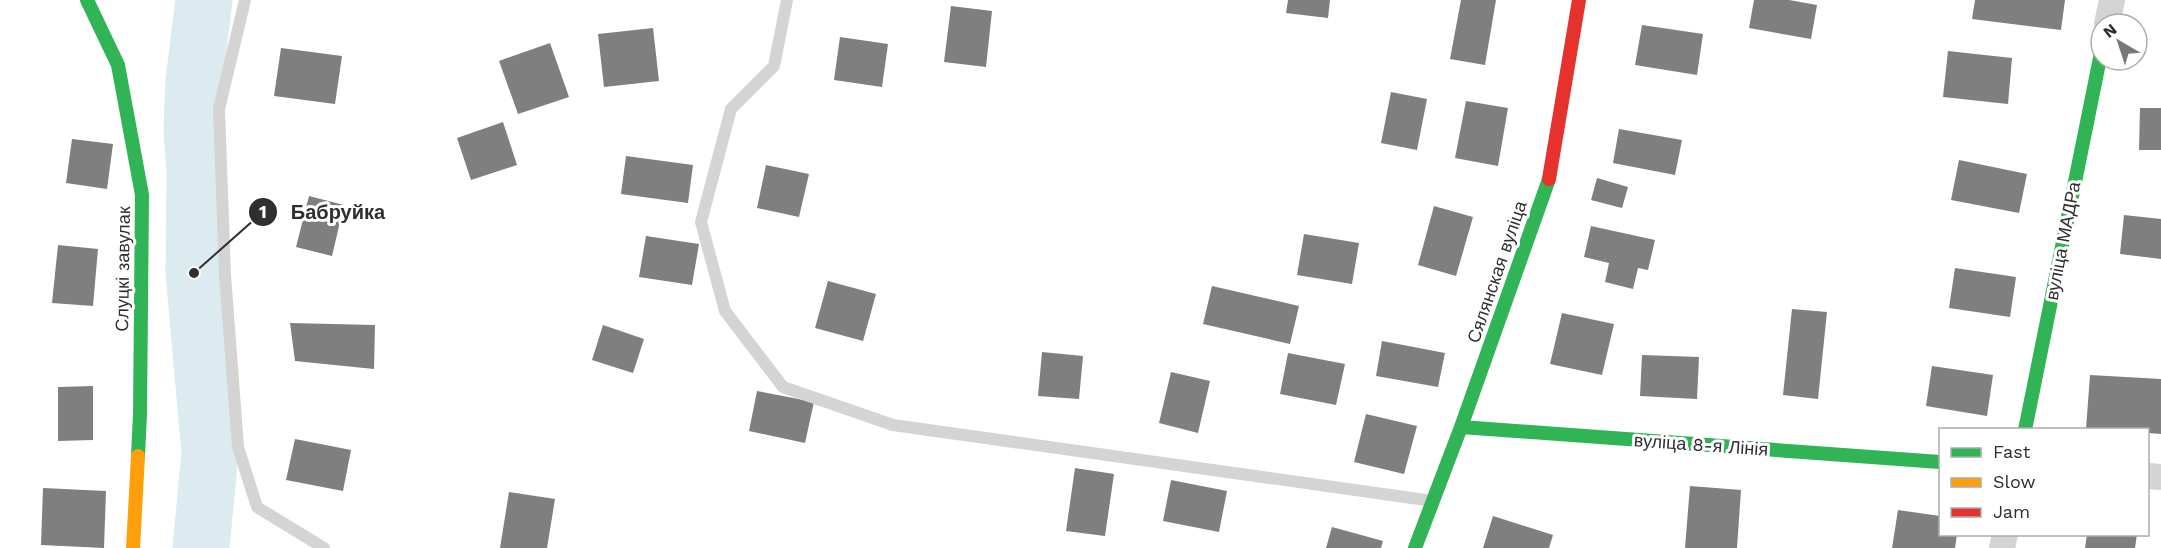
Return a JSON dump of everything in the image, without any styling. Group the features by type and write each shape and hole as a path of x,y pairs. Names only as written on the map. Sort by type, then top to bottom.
{"street":[{"name":"Слуцкі завулак","path":"87,0 118,65 142,195 140,414 133,548"},
{"name":"Сялянская вуліца","path":"1415,548 1461,428 1551,172 1579,0"},
{"name":"вуліца МАДРа","path":"2025,428 2097,72"},
{"name":"вуліца 8-я Лінія","path":"1461,428 1939,462"}],"lane":[{"path":"245,0 219,109 225,275 238,447 257,507 324,548"},
{"path":"787,0 774,66 731,109 701,222 725,311 783,387 893,425 1434,501"}],"building":[{"path":"1288,0 1330,0 1328,18 1286,13"},
{"path":"1461,0 1496,0 1485,65 1450,59"},
{"path":"1754,0 1789,0 1817,5 1811,39 1749,28"},
{"path":"1975,0 2065,0 2061,30 1972,19"},
{"path":"951,6 992,11 986,67 944,62"},
{"path":"1642,25 1703,34 1697,75 1635,65"},
{"path":"653,28 659,81 604,87 598,34"},
{"path":"840,37 888,44 882,87 834,80"},
{"path":"550,43 569,97 518,114 499,61"},
{"path":"281,48 342,56 335,104 274,96"},
{"path":"1948,51 2012,58 2008,104 1943,97"},
{"path":"1391,92 1427,99 1417,150 1381,143"},
{"path":"1466,101 1508,108 1498,166 1455,158"},
{"path":"2140,108 2161,108 2161,150 2139,150"},
{"path":"503,122 517,165 471,180 457,138"},
{"path":"1619,129 1682,140 1675,175 1613,163"},
{"path":"72,139 113,144 107,189 66,183"},
{"path":"626,156 693,165 688,203 621,194"},
{"path":"1959,160 2027,174 2019,213 1951,200"},
{"path":"766,165 809,174 799,217 757,208"},
{"path":"1597,178 1628,187 1622,208 1591,200"},
{"path":"309,196 344,205 332,256 296,247"},
{"path":"1434,206 1473,217 1456,276 1418,265"},
{"path":"2124,215 2161,219 2161,259 2120,254"},
{"path":"1591,226 1655,240 1648,270 1638,268 1633,289 1605,282 1609,263 1584,257"},
{"path":"1304,234 1359,243 1352,284 1297,275"},
{"path":"646,236 699,244 692,285 639,277"},
{"path":"58,245 98,249 93,306 52,303"},
{"path":"1955,268 2016,277 2010,317 1949,308"},
{"path":"828,281 876,294 863,341 815,328"},
{"path":"1212,286 1299,306 1290,344 1203,324"},
{"path":"1792,309 1827,312 1818,399 1783,395"},
{"path":"1562,313 1614,324 1602,375 1550,364"},
{"path":"290,323 375,325 374,369 295,361"},
{"path":"603,325 644,339 633,373 592,360"},
{"path":"1382,341 1445,353 1438,387 1376,376"},
{"path":"1042,352 1083,356 1079,399 1038,396"},
{"path":"1288,353 1345,364 1336,405 1280,394"},
{"path":"1642,355 1699,357 1697,399 1640,396"},
{"path":"1932,366 1993,375 1987,416 1926,406"},
{"path":"1171,372 1210,381 1198,433 1159,423"},
{"path":"2090,375 2161,379 2161,434 2149,433 2149,428 2086,428"},
{"path":"93,386 93,440 58,441 58,387"},
{"path":"757,391 814,402 805,443 749,431"},
{"path":"1366,414 1417,426 1404,474 1354,462"},
{"path":"295,439 351,450 343,491 286,480"},
{"path":"1075,468 1114,474 1105,536 1066,531"},
{"path":"1171,480 1227,491 1219,532 1163,521"},
{"path":"1690,486 1741,490 1737,548 1685,548"},
{"path":"43,488 106,491 104,548 41,545"},
{"path":"509,492 555,499 547,548 500,548"},
{"path":"1898,510 1939,516 1939,536 1957,536 1955,548 1892,548"},
{"path":"1493,516 1553,535 1549,548 1483,548"},
{"path":"1332,527 1383,541 1381,548 1326,548"},
{"path":"2087,536 2137,536 2135,548 2085,548"}],"waterway":[{"path":"201,548 210,453 194,273 195,169 192,131 194,81 204,0"}],"traffic: fast":[{"path":"87,0 118,65 142,195 138,456"},
{"path":"2025,428 2097,72"},
{"path":"1415,548 1461,427 1549,179"},
{"path":"1461,427 1939,462"}],"traffic: slow":[{"path":"133,548 138,456"}],"traffic: jam":[{"path":"1549,179 1579,0"}],"place":[{"name":"Бабруйка","path":"194,273"}]}
